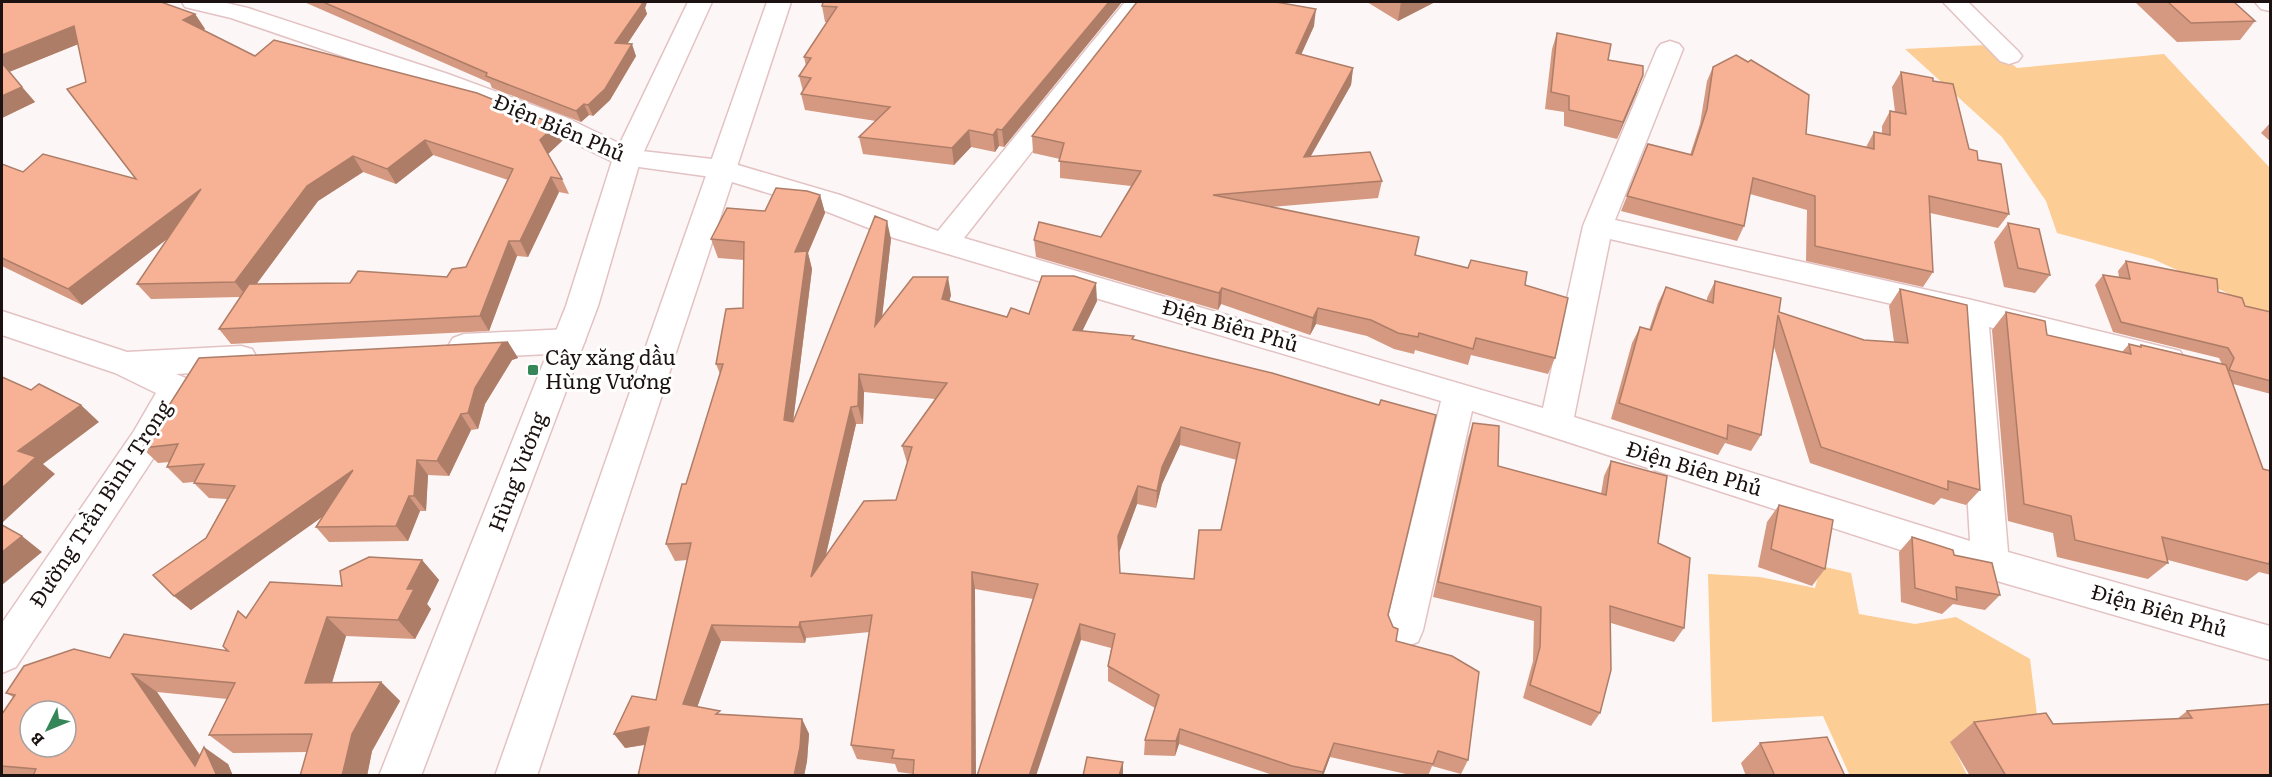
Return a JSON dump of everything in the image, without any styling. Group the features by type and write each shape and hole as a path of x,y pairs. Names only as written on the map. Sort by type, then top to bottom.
{"street":[{"name":"Điện Biên Phủ","path":"194,2 239,13 439,80 555,123 627,158 721,169 830,202 904,231 1460,394 1990,562 2271,643"},
{"name":"Hùng Vương","path":"400,776 582,306 627,158 700,2"},
{"path":"516,776 778,2"},
{"path":"944,243 1137,2"},
{"path":"1955,2 2009,56"},
{"path":"1556,425 1598,226 1670,49"},
{"path":"1598,226 1972,311 2195,367"},
{"path":"1972,311 1990,562"},
{"name":"Đường Trần Bình Trọng","path":"2,323 126,364 176,388 146,441 2,656"},
{"path":"437,348 568,341"},
{"path":"126,364 270,356"},
{"path":"1404,630 1460,394"}],"shaded area":[{"path":"1987,45 2017,68 2164,54 2270,168 2270,320 2225,292 2153,259 2057,233 2046,201 2002,137 1905,49"},
{"path":"1821,566 1851,573 1859,614 1915,624 1956,617 2030,659 2039,731 1951,742 1967,775 1850,776 1823,716 1712,722 1708,574 1760,577 1815,588"}],"building":[{"path":"2,2 161,2 195,14 183,20 255,56 274,40 477,93 556,125 540,140 562,179 551,177 520,241 509,241 480,316 219,329 249,284 350,283 358,271 447,277 452,269 466,267 513,169 425,140 387,169 353,156 307,186 235,282 137,284 201,189 68,289 2,258 2,164 23,172 43,154 136,179 67,89 86,82 74,26 2,55"},
{"path":"323,2 643,3 615,43 632,44 605,89 588,105 584,104 576,111 486,76 487,73"},
{"path":"823,2 1109,2 1002,130 997,129 993,135 969,130 952,148 859,137 890,107 801,94 811,78 799,76 811,58 804,57 837,7 822,6"},
{"path":"1137,2 1276,2 1316,9 1296,53 1353,68 1304,157 1370,152 1382,181 1213,195 1419,237 1415,255 1468,268 1471,260 1527,272 1525,285 1568,298 1555,358 1476,338 1473,349 1419,333 1418,337 1398,333 1371,320 1318,308 1313,318 1222,288 1219,293 1034,240 1039,222 1101,237 1141,171 1059,161 1064,143 1032,136"},
{"path":"2168,2 2234,2 2255,21 2191,23"},
{"path":"1557,33 1611,44 1608,60 1643,66 1643,75 1623,122 1569,110 1569,96 1551,92"},
{"path":"1736,55 1748,62 1751,60 1809,95 1806,134 1874,149 1874,132 1890,135 1890,111 1906,114 1901,72 1953,84 1969,149 1977,151 1978,160 2001,164 2009,214 1929,196 1933,272 1815,246 1815,196 1753,178 1744,226 1627,196 1648,144 1692,155 1707,109 1713,67"},
{"path":"2,63 22,87 2,96"},
{"path":"776,188 807,191 820,195 795,252 807,251 784,420 793,422 875,216 887,221 875,326 913,277 948,277 942,299 1007,317 1011,308 1029,314 1042,276 1074,276 1096,283 1073,330 1134,336 1132,339 1272,373 1379,405 1381,400 1436,415 1388,615 1393,627 1398,629 1396,641 1452,656 1479,672 1468,760 1438,751 1433,764 1334,743 1323,772 1292,766 1180,729 1176,741 1145,740 1159,695 1108,666 1115,634 1080,624 1029,776 977,776 1038,584 972,572 972,776 913,776 914,760 892,758 894,750 851,745 872,615 800,622 799,627 712,625 683,704 720,711 716,714 802,719 800,747 794,776 638,776 649,727 614,734 632,696 656,700 691,543 666,544 682,484 686,484 723,364 716,364 726,309 743,308 744,242 711,239 727,208 765,211","holes":["859,374 947,383 902,446 912,447 896,500 864,501 811,577 851,407 858,406","1181,427 1240,443 1221,530 1199,530 1194,579 1120,573 1118,536 1138,486 1157,491 1162,467"]},
{"path":"2008,223 2039,229 2050,275 2018,268"},
{"path":"2126,261 2217,279 2218,292 2242,298 2245,306 2271,312 2271,381 2229,370 2234,358 2228,348 2121,322 2103,275 2130,279"},
{"path":"1715,281 1781,298 1779,312 1864,340 1908,343 1900,289 1967,305 1980,490 1948,481 1948,490 1821,447 1778,315 1761,435 1728,425 1727,439 1619,403 1640,327 1651,330 1666,287 1713,303"},
{"path":"2006,312 2045,321 2047,335 2131,354 2129,344 2141,347 2141,345 2226,365 2263,469 2271,471 2269,564 2162,537 2168,563 2075,540 2071,516 2024,504"},
{"path":"508,342 502,344 475,388 468,413 461,414 437,461 417,460 414,496 409,496 396,526 316,527 353,470 174,596 153,575 206,538 235,486 194,483 204,464 167,467 178,444 142,448 199,358"},
{"path":"2,377 31,390 39,384 81,405 18,451 36,457 2,488"},
{"path":"1473,423 1499,426 1498,466 1606,495 1611,461 1667,476 1658,543 1690,558 1684,628 1610,606 1611,670 1600,713 1530,685 1540,647 1541,607 1438,582"},
{"path":"1779,505 1833,520 1825,569 1771,549"},
{"path":"2,525 22,536 2,552"},
{"path":"1912,537 1953,550 1954,555 1992,563 2000,595 1956,587 1957,600 1915,588"},
{"path":"369,557 422,560 407,589 414,589 398,620 327,617 305,683 381,682 352,734 342,776 300,776 312,734 209,735 235,683 132,674 195,766 204,747 217,776 33,776 36,769 2,766 2,714 15,695 6,693 24,666 74,649 110,658 124,634 228,651 223,646 238,611 246,618 270,582 342,586 340,571"},
{"path":"2271,704 2271,776 2006,776 1974,722 2046,713 2053,724 2192,718 2187,711"},
{"path":"1827,737 1845,776 1775,776 1760,743"},
{"path":"1087,757 1123,762 1119,776 1083,776"}],"place":[{"name":"Cây xăng dầu Hùng Vương","path":"533,370"}]}
